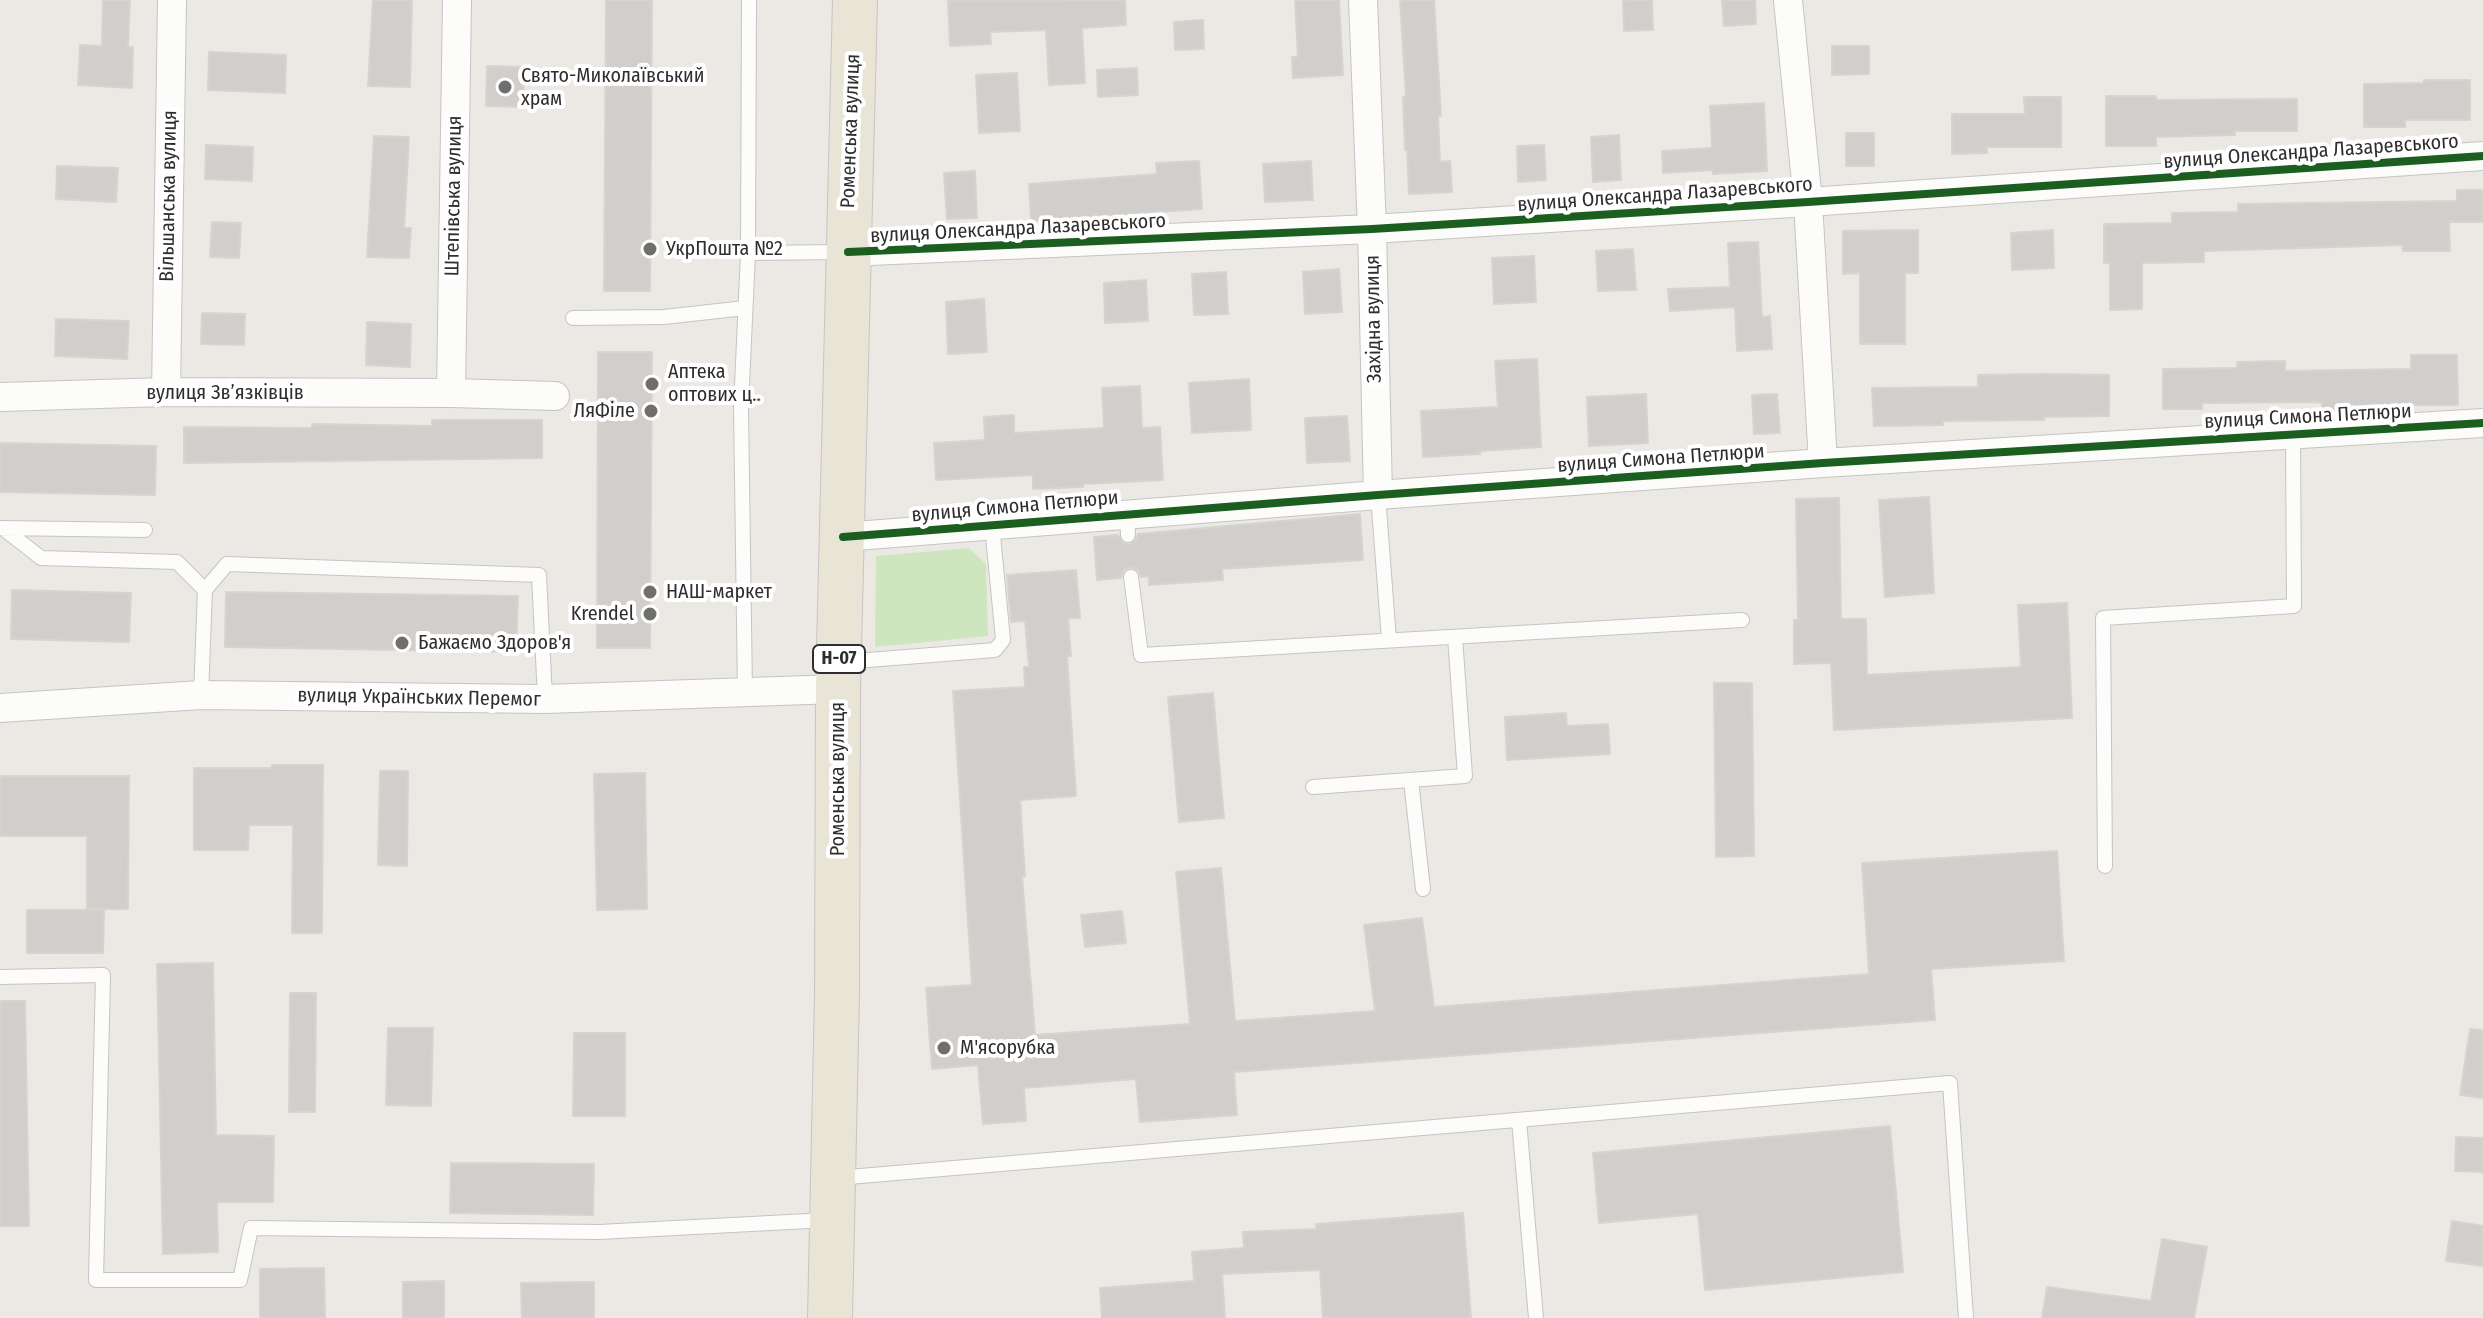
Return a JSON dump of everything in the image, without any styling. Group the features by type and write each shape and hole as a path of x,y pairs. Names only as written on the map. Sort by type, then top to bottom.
{"main road":[{"name":"Роменська вулиця","path":"830,1318 837,994 838,676 855,0"}],"street":[{"name":"Вільшанська вулиця","path":"166,392 172,0"},
{"name":"Штепівська вулиця","path":"451,393 457,0"},
{"name":"Західна вулиця","path":"1363,0 1378,495"},
{"path":"1788,0 1808,202 1823,463"},
{"name":"вулиця Олександра Лазаревського","path":"848,252 1372,229 2483,156"},
{"name":"вулиця Звʼязківців","path":"0,397 166,392 555,396"},
{"name":"вулиця Симона Петлюри","path":"843,537 992,525 1128,524 1378,495 1823,463 2483,423"},
{"name":"вулиця Українських Перемог","path":"0,708 201,695 545,699 745,693 838,676"}],"lane":[{"path":"745,693 741,407 748,253 749,0"},
{"path":"748,253 848,252"},
{"path":"573,318 664,317 745,308"},
{"path":"2105,866 2103,618 2294,606 2293,434"},
{"path":"1378,495 1389,640"},
{"path":"838,676 995,650 1003,640 992,525"},
{"path":"2,528 145,530"},
{"path":"2,528 41,558 177,562 205,590"},
{"path":"201,695 205,590 227,564 539,575 545,699"},
{"path":"1131,577 1141,655 1742,620"},
{"path":"1313,787 1465,776 1455,637"},
{"path":"1411,780 1423,889"},
{"path":"0,977 103,975 96,1280 240,1280 251,1228 599,1232 832,1199 1519,1120 1950,1083 1966,1318"},
{"path":"1519,1120 1536,1318"}],"green space":[{"path":"969,548 986,564 988,636 875,647 876,556"}],"building":[{"path":"103,0 130,0 128,47 133,47 132,88 78,85 80,45 102,46"},
{"path":"373,0 412,0 410,87 368,86"},
{"path":"606,0 652,0 650,291 604,291"},
{"path":"1125,0 1126,25 1082,28 1085,83 1049,85 1046,30 990,32 991,44 950,46 948,1"},
{"path":"1295,0 1339,0 1343,75 1293,78 1292,57 1298,57"},
{"path":"1400,0 1434,0 1441,116 1438,116 1440,162 1450,161 1452,192 1409,194"},
{"path":"1652,0 1653,30 1624,31 1623,1"},
{"path":"1722,0 1755,0 1756,24 1724,26"},
{"path":"1203,20 1204,49 1175,50 1174,22"},
{"path":"1832,46 1869,46 1869,74 1832,75"},
{"path":"209,52 286,55 285,93 208,90"},
{"name":"Свято-Миколаївський храм","path":"487,66 524,67 523,107 486,106"},
{"path":"1137,68 1138,95 1098,97 1097,70"},
{"path":"1017,73 1020,131 979,133 976,75"},
{"path":"2424,80 2470,80 2470,120 2405,120 2405,127 2364,127 2364,84 2424,83"},
{"path":"2106,96 2156,96 2156,100 2297,99 2297,131 2234,131 2235,135 2156,137 2156,146 2106,146"},
{"path":"2024,97 2061,97 2061,147 1987,147 1987,153 1952,154 1952,114 2025,114"},
{"path":"1764,103 1767,171 1663,173 1662,151 1712,148 1710,106"},
{"path":"1846,133 1874,133 1874,166 1846,166"},
{"path":"1619,135 1621,180 1593,182 1591,137"},
{"path":"374,136 409,137 404,228 411,228 409,258 367,257"},
{"path":"206,145 253,147 252,181 205,179"},
{"path":"1544,145 1546,180 1518,182 1517,146"},
{"path":"1199,161 1202,209 1031,221 1029,184 1157,174 1156,163"},
{"path":"1311,161 1313,200 1265,202 1263,164"},
{"path":"57,166 118,168 116,202 56,199"},
{"path":"975,171 977,218 947,219 944,173"},
{"path":"2457,190 2483,190 2483,222 2449,222 2450,251 2403,251 2402,245 2204,251 2204,262 2142,263 2142,309 2110,310 2110,263 2104,263 2104,224 2172,223 2172,213 2238,212 2238,204 2457,201"},
{"path":"212,222 241,223 239,258 210,257"},
{"path":"1918,230 1918,273 1905,273 1905,344 1860,344 1860,273 1843,274 1843,231"},
{"path":"2053,230 2054,268 2012,270 2011,233"},
{"path":"1758,242 1762,317 1770,316 1772,349 1737,351 1735,307 1670,311 1668,289 1730,287 1728,243"},
{"path":"1633,249 1636,290 1598,291 1596,251"},
{"path":"1534,256 1536,302 1494,304 1492,258"},
{"path":"1339,269 1342,312 1305,314 1303,272"},
{"path":"1226,272 1228,314 1194,315 1192,274"},
{"path":"1146,280 1148,321 1105,323 1104,283"},
{"path":"984,299 987,352 948,354 946,302"},
{"path":"202,313 245,314 244,345 201,344"},
{"path":"56,319 129,321 127,359 55,356"},
{"path":"367,322 411,324 410,367 366,365"},
{"path":"598,352 652,352 650,648 597,648"},
{"path":"2411,355 2457,355 2458,405 2371,405 2371,410 2322,411 2322,402 2202,403 2202,409 2163,409 2163,369 2237,368 2237,362 2285,361 2285,371 2411,369"},
{"path":"1537,359 1541,447 1423,457 1421,411 1498,407 1495,361"},
{"path":"1978,375 2109,375 2109,416 1874,426 1872,388 1978,387"},
{"path":"1249,379 1251,430 1192,433 1189,383"},
{"path":"1140,386 1142,428 1160,427 1163,480 1033,489 1033,475 936,480 934,443 985,440 984,417 1014,415 1014,433 1104,428 1102,388"},
{"path":"1646,394 1648,443 1589,446 1587,397"},
{"path":"1777,394 1780,433 1754,434 1752,395"},
{"path":"1347,416 1350,461 1307,463 1305,418"},
{"path":"432,420 542,420 542,458 184,463 184,427 312,428 312,424 432,426"},
{"path":"0,443 156,446 155,495 0,492"},
{"path":"1929,497 1934,593 1885,597 1879,500"},
{"path":"1839,498 1841,619 1866,619 1867,675 2021,667 2018,605 2067,603 2072,718 1834,730 1831,663 1794,664 1794,620 1798,620 1796,499"},
{"path":"1360,514 1363,560 1222,569 1223,580 1149,585 1149,576 1141,577 1138,570 1131,567 1124,570 1121,578 1097,580 1094,537 1118,535 1123,543 1129,545 1138,534"},
{"path":"1076,570 1080,618 1068,618 1071,656 1067,656 1076,796 1020,800 1025,876 1022,877 1035,1035 1190,1024 1176,872 1221,868 1235,1021 1375,1011 1364,925 1422,918 1434,1007 1869,974 1862,863 2057,851 2064,961 1931,969 1935,1020 1234,1072 1237,1115 1140,1122 1136,1079 1024,1088 1026,1121 983,1124 978,1065 932,1069 926,988 972,985 953,691 1025,687 1024,667 1029,667 1025,621 1011,622 1007,575"},
{"path":"12,590 131,593 129,642 11,639"},
{"path":"226,592 518,596 516,652 225,647"},
{"path":"1714,683 1752,683 1754,856 1716,857"},
{"path":"1213,693 1224,818 1179,822 1168,697"},
{"path":"1566,713 1567,726 1608,724 1610,754 1507,760 1505,717"},
{"path":"272,765 323,765 322,933 292,933 293,825 249,825 248,850 194,850 194,768 272,768"},
{"path":"380,771 408,771 407,866 378,865"},
{"path":"645,773 647,909 597,910 594,774"},
{"path":"0,776 129,776 128,909 87,909 87,836 0,836"},
{"path":"27,910 104,910 103,953 27,953"},
{"path":"1122,911 1126,943 1085,947 1081,915"},
{"path":"213,963 216,1135 274,1136 273,1202 217,1202 218,1252 163,1254 157,964"},
{"path":"290,993 316,993 315,1112 289,1112"},
{"path":"0,1001 25,1001 29,1226 0,1226"},
{"path":"388,1028 433,1028 431,1106 386,1105"},
{"path":"2470,1029 2483,1030 2483,1098 2460,1095"},
{"path":"574,1033 625,1033 625,1116 573,1116"},
{"path":"1890,1126 1903,1272 1705,1290 1698,1214 1599,1223 1593,1153"},
{"path":"2456,1137 2483,1138 2483,1172 2455,1171"},
{"path":"451,1163 594,1164 593,1215 450,1213"},
{"path":"1463,1213 1471,1318 1323,1318 1320,1270 1222,1274 1225,1318 1102,1318 1100,1288 1194,1281 1192,1252 1244,1248 1243,1232 1316,1229 1316,1224"},
{"path":"2452,1221 2483,1226 2483,1266 2446,1261"},
{"path":"2162,1239 2207,1247 2194,1318 2042,1318 2047,1287 2151,1301"},
{"path":"324,1268 325,1318 260,1318 260,1269"},
{"path":"444,1281 444,1318 403,1318 403,1282"},
{"path":"594,1282 594,1318 522,1318 521,1283"}],"cycle path":[{"path":"848,252 1372,229 2483,156"},
{"path":"843,537 1823,463 2483,423"}],"place":[{"name":"Свято-Миколаївський храм","path":"505,87"},
{"name":"УкрПошта №2","path":"650,249"},
{"name":"Аптека оптових ц..","path":"652,384"},
{"name":"ЛяФіле","path":"651,411"},
{"name":"НАШ-маркет","path":"650,592"},
{"name":"Krendel","path":"650,614"},
{"name":"Бажаємо Здоров'я","path":"402,643"},
{"name":"М'ясорубка","path":"944,1048"}]}
